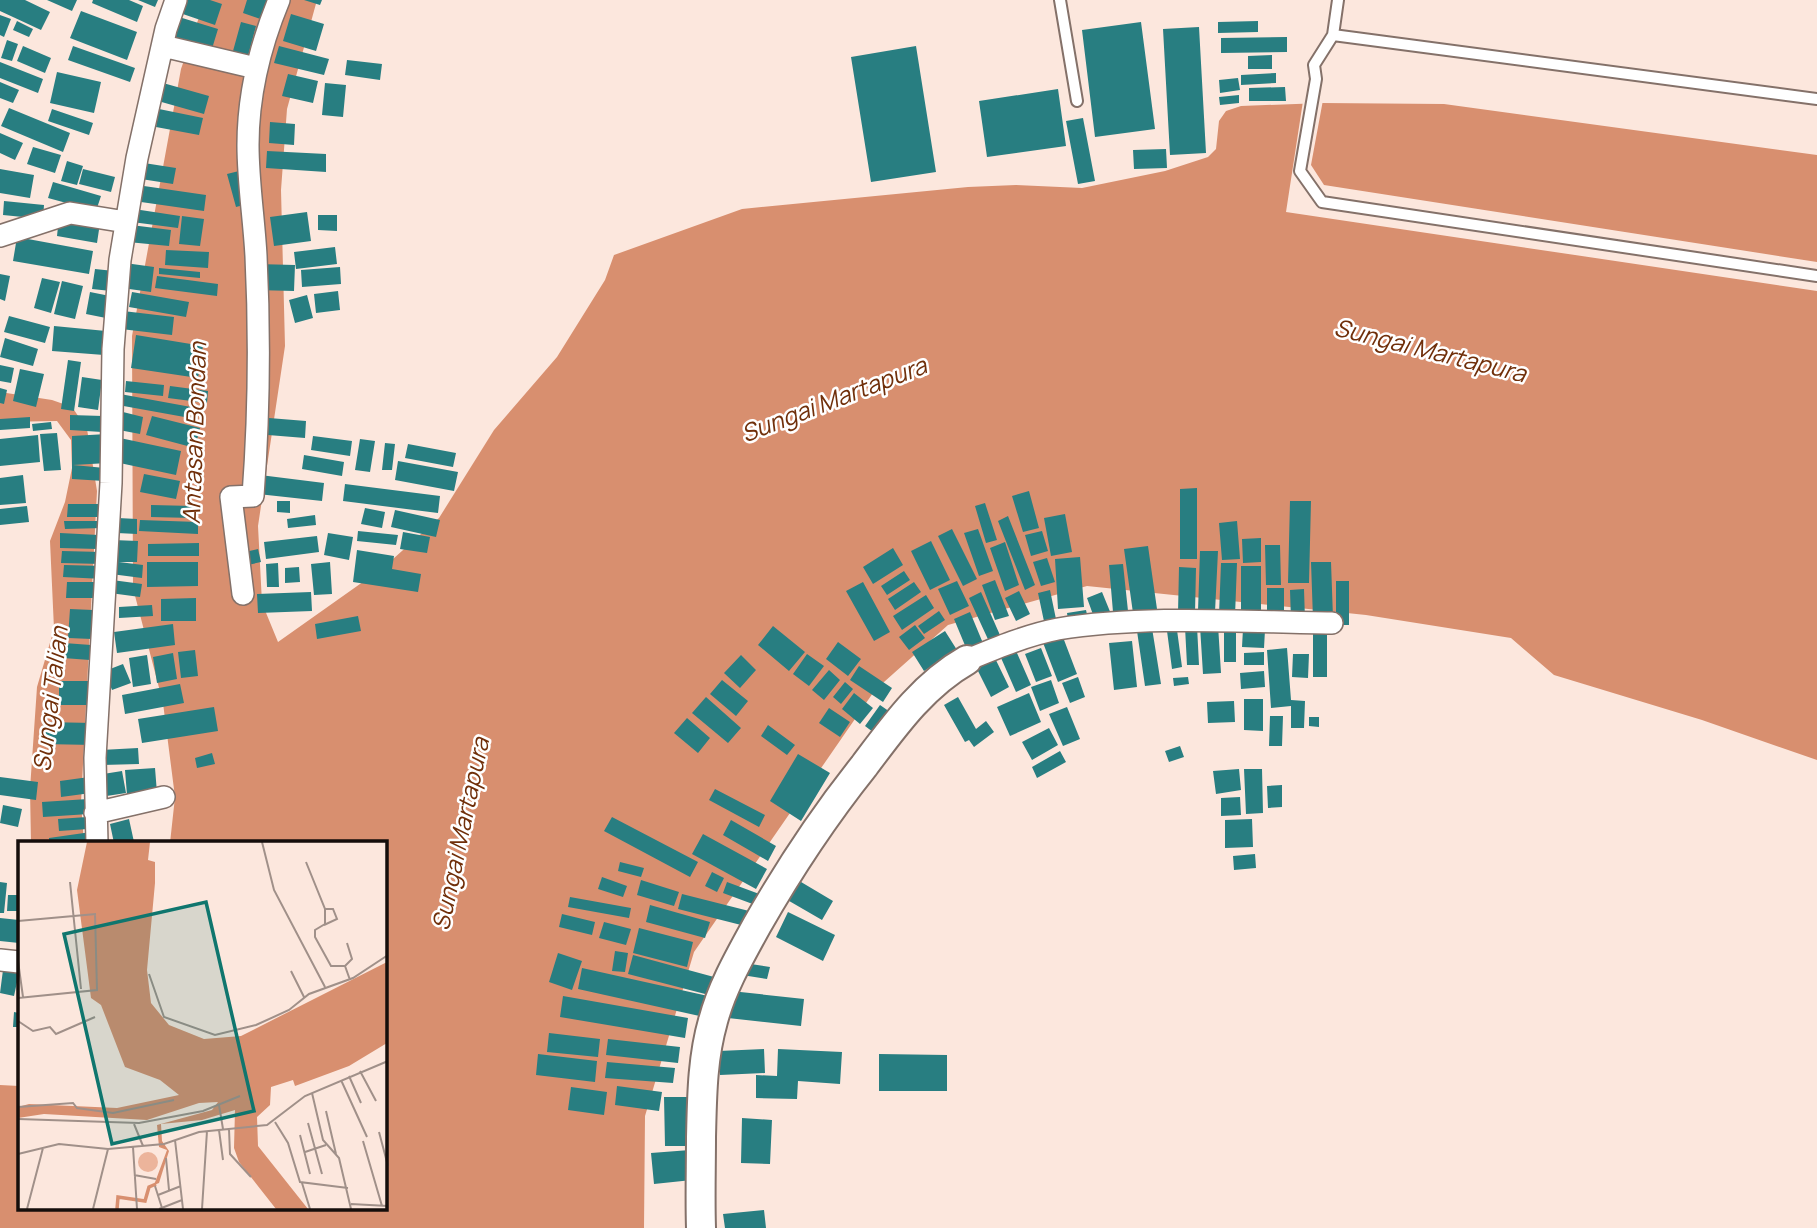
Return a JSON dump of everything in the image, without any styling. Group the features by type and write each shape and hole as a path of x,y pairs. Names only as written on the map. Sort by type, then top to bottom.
{"street":[{"path":"97,841 94,758 111,483 113,349 120,260 137,158 163,46 177,0"},
{"path":"243,594 231,497 253,496 259,413 256,255 248,119 256,68 279,0"},
{"path":"163,46 256,68"},
{"path":"0,236 70,213 126,222"},
{"path":"701,1228 702,1087 712,1022 723,989 786,875 836,801 927,689 947,671 967,660 1012,642 1057,630 1162,621 1332,623"},
{"path":"95,813 164,797"},
{"path":"0,960 18,962"}],"lane":[{"path":"1060,0 1077,101"},
{"path":"1338,0 1333,35 1314,65 1316,79 1300,172 1322,202 1817,275"},
{"path":"1333,35 1817,99"}],"water":[{"path":"205,0 317,0 287,109 281,190 285,346 258,526 262,603 278,642 384,567 439,518 494,430 557,357 605,280 614,255 742,209 968,187 1016,185 1082,188 1165,171 1208,157 1216,149 1219,121 1226,111 1241,106 1322,103 1444,104 1817,155 1817,760 1702,720 1554,675 1511,638 1366,615 1087,586 948,625 875,690 694,952 645,1116 644,1228 0,1228 0,1085 18,1086 18,1210 387,1210 387,841 170,841 175,797 163,703 133,588 132,336 181,69"},
{"name":"Sungai Talian","path":"0,392 52,400 72,407 87,429 97,491 81,803 84,841 31,841 30,789 37,687 54,629 50,541 65,502 72,468 71,440 57,421 0,422"}],"pier":[{"path":"1323,100 1311,165 1324,185 1817,262 1817,291 1286,212 1303,101"}],"building":[{"path":"0,0 25,0 50,12 41,30 0,11"},
{"path":"47,0 77,0 72,11"},
{"path":"93,0 129,0 143,6 137,22 92,3"},
{"path":"138,0 158,0 155,7"},
{"path":"181,0 210,0 222,4 215,25 177,12"},
{"path":"247,0 269,0 263,20 243,13"},
{"path":"304,0 322,0 320,5"},
{"path":"81,11 137,32 127,60 70,38"},
{"path":"291,14 324,24 316,51 283,41"},
{"path":"0,15 11,19 4,37 0,35"},
{"path":"179,17 218,29 211,52 172,39"},
{"path":"17,21 33,29 29,37 13,30"},
{"path":"1258,21 1258,32 1218,33 1218,22"},
{"path":"241,22 256,26 248,56 233,51"},
{"path":"1141,22 1155,129 1095,137 1082,30"},
{"path":"1199,27 1206,153 1170,155 1163,29"},
{"path":"1287,37 1287,52 1221,53 1221,38"},
{"path":"7,40 18,44 12,61 1,58"},
{"path":"23,46 51,58 45,73 17,61"},
{"path":"73,46 135,68 130,82 68,60"},
{"path":"279,46 329,59 324,75 274,63"},
{"path":"916,46 936,172 871,182 851,57"},
{"path":"1272,55 1272,69 1248,69 1248,56"},
{"path":"347,60 382,64 380,80 345,75"},
{"path":"0,62 43,79 38,93 0,78"},
{"path":"57,72 101,82 94,113 50,103"},
{"path":"1276,73 1276,83 1241,85 1241,75"},
{"path":"288,74 318,81 313,103 282,96"},
{"path":"1238,78 1240,90 1220,93 1219,80"},
{"path":"0,82 19,90 13,103 0,98"},
{"path":"163,83 209,96 204,114 158,101"},
{"path":"325,83 346,85 343,117 322,115"},
{"path":"1285,87 1286,101 1249,101 1249,88"},
{"path":"1058,89 1066,146 987,157 979,101"},
{"path":"1239,95 1239,103 1220,105 1219,97"},
{"path":"9,108 70,133 63,152 1,126"},
{"path":"52,109 93,123 89,135 48,121"},
{"path":"159,109 203,118 199,135 156,127"},
{"path":"1083,118 1095,181 1078,184 1066,121"},
{"path":"270,122 295,124 294,145 269,143"},
{"path":"0,133 23,143 15,160 0,153"},
{"path":"33,147 61,155 55,173 27,164"},
{"path":"1166,149 1167,168 1134,169 1133,150"},
{"path":"267,151 326,154 326,172 266,168"},
{"path":"67,161 83,166 77,185 61,181"},
{"path":"144,163 176,168 173,184 141,179"},
{"path":"0,169 34,175 30,198 0,193"},
{"path":"83,169 115,177 111,192 79,184"},
{"path":"247,169 255,202 236,207 227,174"},
{"path":"53,182 101,196 96,211 48,198"},
{"path":"137,185 206,195 204,211 134,201"},
{"path":"4,201 44,205 43,219 3,215"},
{"path":"134,209 180,216 178,228 132,222"},
{"path":"307,212 311,241 274,246 270,217"},
{"path":"318,215 337,215 337,231 318,230"},
{"path":"182,216 204,219 200,246 179,244"},
{"path":"59,217 100,223 97,243 57,236"},
{"path":"131,225 171,230 169,246 128,242"},
{"path":"17,237 93,251 89,274 13,261"},
{"path":"335,247 337,264 296,269 294,252"},
{"path":"166,250 209,252 208,268 165,265"},
{"path":"125,263 154,267 151,292 122,288"},
{"path":"256,264 295,265 294,291 255,290"},
{"path":"340,267 341,284 302,287 301,270"},
{"path":"159,268 200,272 200,278 159,274"},
{"path":"95,269 114,271 111,291 92,289"},
{"path":"0,274 10,276 5,301 0,299"},
{"path":"157,276 218,284 217,296 155,288"},
{"path":"42,278 60,282 51,313 34,308"},
{"path":"62,281 83,286 75,319 54,314"},
{"path":"338,291 340,310 316,313 314,294"},
{"path":"90,292 110,296 106,318 86,314"},
{"path":"132,292 189,302 186,317 129,307"},
{"path":"307,295 313,318 295,323 289,300"},
{"path":"123,311 174,317 172,335 121,329"},
{"path":"9,316 50,327 45,343 4,332"},
{"path":"54,326 106,331 104,355 52,351"},
{"path":"136,335 203,346 198,378 131,368"},
{"path":"5,338 38,349 33,366 0,357"},
{"path":"68,360 81,362 74,411 61,409"},
{"path":"0,365 14,368 11,383 0,381"},
{"path":"20,369 44,374 36,407 13,401"},
{"path":"82,377 102,380 98,410 78,407"},
{"path":"126,381 164,385 163,396 125,392"},
{"path":"170,386 208,391 207,403 168,398"},
{"path":"0,388 7,390 4,404 0,403"},
{"path":"120,394 191,407 190,418 118,405"},
{"path":"123,412 143,417 140,434 119,430"},
{"path":"70,415 103,416 102,432 70,430"},
{"path":"152,416 200,428 195,448 146,435"},
{"path":"30,417 30,428 0,430 0,419"},
{"path":"269,418 306,421 305,438 268,435"},
{"path":"51,422 52,429 33,431 32,424"},
{"path":"57,433 61,470 44,471 40,434"},
{"path":"107,434 108,463 73,465 105,468 104,481 72,479 72,436"},
{"path":"38,435 40,462 0,466 0,439"},
{"path":"313,436 352,441 350,456 311,450"},
{"path":"120,438 181,451 176,475 115,462"},
{"path":"360,439 375,441 370,472 355,470"},
{"path":"385,443 395,444 392,470 382,470"},
{"path":"408,444 456,453 453,467 405,458"},
{"path":"304,455 344,462 342,476 302,469"},
{"path":"398,461 458,472 454,491 395,480"},
{"path":"144,474 180,481 176,499 140,492"},
{"path":"23,475 26,503 0,505 0,478"},
{"path":"260,475 324,483 322,501 258,494"},
{"path":"345,484 440,496 438,513 343,501"},
{"path":"1197,488 1197,559 1180,559 1180,489"},
{"path":"1029,491 1039,528 1023,532 1012,496"},
{"path":"277,501 290,501 290,513 277,512"},
{"path":"1290,501 1311,501 1309,583 1288,583"},
{"path":"985,503 997,540 986,543 975,506"},
{"path":"68,504 103,504 103,517 67,517"},
{"path":"151,505 193,506 193,518 151,517"},
{"path":"27,506 29,522 0,525 0,509"},
{"path":"365,508 385,512 382,528 361,524"},
{"path":"395,510 440,520 436,537 391,527"},
{"path":"1065,514 1072,552 1051,556 1044,518"},
{"path":"315,515 316,525 288,528 287,519"},
{"path":"1008,516 1035,585 1025,590 998,521"},
{"path":"118,518 137,519 137,534 117,533"},
{"path":"140,520 198,522 198,534 139,531"},
{"path":"64,521 103,521 103,528 65,529"},
{"path":"1237,521 1240,559 1222,560 1219,523"},
{"path":"952,529 977,579 963,586 938,536"},
{"path":"978,529 993,571 979,576 964,533"},
{"path":"358,531 398,535 396,545 357,541"},
{"path":"1042,531 1048,551 1031,556 1025,535"},
{"path":"403,532 430,537 427,553 400,549"},
{"path":"60,533 99,535 98,549 60,548"},
{"path":"328,533 353,537 349,560 324,555"},
{"path":"317,536 319,552 266,559 264,542"},
{"path":"1261,538 1261,562 1243,563 1242,539"},
{"path":"113,540 138,541 137,562 119,562 143,565 142,578 111,574"},
{"path":"931,541 950,580 930,590 911,551"},
{"path":"1005,542 1019,585 1005,591 990,548"},
{"path":"199,543 199,556 148,556 148,544"},
{"path":"1265,545 1280,545 1281,585 1266,585"},
{"path":"1148,546 1157,609 1133,613 1124,549"},
{"path":"893,548 903,565 873,584 863,567"},
{"path":"258,549 261,562 248,565 245,552"},
{"path":"357,550 394,556 392,569 421,574 418,592 353,582"},
{"path":"62,551 102,552 102,564 61,563"},
{"path":"1200,551 1218,551 1215,612 1198,611"},
{"path":"1080,557 1084,607 1058,609 1055,559"},
{"path":"1047,558 1055,582 1041,586 1033,562"},
{"path":"147,562 198,562 198,586 147,587"},
{"path":"330,562 332,594 314,595 311,564"},
{"path":"1311,562 1331,562 1333,618 1313,619"},
{"path":"278,563 279,587 267,587 266,564"},
{"path":"1221,563 1237,563 1235,616 1219,615"},
{"path":"1123,564 1128,611 1113,612 1109,565"},
{"path":"64,565 104,566 103,579 63,577"},
{"path":"1241,566 1261,566 1261,618 1241,618"},
{"path":"299,567 300,582 285,583 285,568"},
{"path":"1179,567 1196,568 1195,613 1178,613"},
{"path":"904,571 910,580 887,595 881,586"},
{"path":"112,580 142,584 140,597 110,593"},
{"path":"995,580 1009,616 995,620 982,585"},
{"path":"957,581 969,606 950,615 938,589"},
{"path":"1336,581 1349,581 1349,625 1336,625"},
{"path":"67,582 101,582 101,598 66,598"},
{"path":"863,582 890,632 874,641 846,591"},
{"path":"914,582 921,592 895,610 888,599"},
{"path":"1267,588 1284,588 1284,618 1267,618"},
{"path":"1304,589 1305,620 1291,620 1290,590"},
{"path":"1050,590 1057,624 1045,626 1038,593"},
{"path":"1019,591 1030,614 1016,621 1005,598"},
{"path":"311,592 312,611 258,613 257,594"},
{"path":"981,592 1003,642 992,648 969,598"},
{"path":"1102,592 1111,614 1095,620 1087,598"},
{"path":"926,595 934,608 902,630 893,616"},
{"path":"196,598 196,621 161,621 161,599"},
{"path":"152,605 153,616 119,618 119,607"},
{"path":"70,609 93,610 92,639 68,638"},
{"path":"1086,610 1089,623 1069,626 1067,613"},
{"path":"939,611 945,620 924,634 918,626"},
{"path":"970,612 985,648 969,655 954,619"},
{"path":"358,616 361,631 317,639 315,624"},
{"path":"173,624 175,645 117,653 114,632"},
{"path":"1313,624 1327,624 1327,677 1313,677"},
{"path":"915,625 925,638 909,650 899,637"},
{"path":"1218,625 1221,673 1203,674 1200,626"},
{"path":"773,626 805,652 789,671 758,645"},
{"path":"1197,626 1199,665 1187,665 1185,627"},
{"path":"1224,626 1236,626 1236,662 1224,662"},
{"path":"1152,628 1161,684 1145,686 1137,631"},
{"path":"1243,629 1265,630 1264,648 1242,647"},
{"path":"1177,630 1182,667 1172,669 1167,631"},
{"path":"945,631 957,650 924,671 912,652"},
{"path":"1061,632 1077,674 1058,682 1042,640"},
{"path":"1132,641 1137,687 1114,690 1109,643"},
{"path":"838,642 861,659 848,676 826,659"},
{"path":"64,643 91,645 90,660 63,658"},
{"path":"1013,644 1031,685 1016,692 998,651"},
{"path":"1041,648 1052,676 1036,682 1025,654"},
{"path":"1287,648 1291,700 1305,701 1304,728 1291,728 1291,706 1271,708 1267,650"},
{"path":"195,650 198,676 181,678 178,652"},
{"path":"992,652 1009,687 991,697 973,661"},
{"path":"1264,652 1264,665 1244,665 1244,653"},
{"path":"173,653 177,679 157,683 153,657"},
{"path":"807,654 824,666 809,686 793,674"},
{"path":"1293,654 1309,654 1308,678 1292,677"},
{"path":"147,655 151,684 133,687 129,658"},
{"path":"741,655 756,670 740,688 724,673"},
{"path":"123,664 131,683 112,690 105,671"},
{"path":"859,666 892,688 883,702 850,680"},
{"path":"829,670 840,680 824,700 812,690"},
{"path":"1264,671 1265,687 1241,689 1240,673"},
{"path":"1078,677 1085,697 1070,703 1062,683"},
{"path":"1188,677 1189,684 1174,686 1173,678"},
{"path":"722,680 748,701 736,716 710,694"},
{"path":"1051,680 1059,703 1040,711 1031,687"},
{"path":"59,681 95,681 94,705 59,705"},
{"path":"845,682 853,689 841,704 833,697"},
{"path":"180,684 184,703 125,714 122,695"},
{"path":"854,693 873,708 860,724 842,709"},
{"path":"1029,693 1041,722 1010,736 997,707"},
{"path":"706,697 741,728 728,743 692,713"},
{"path":"958,697 976,729 986,721 994,732 974,747 969,740 965,742 944,705"},
{"path":"1244,699 1263,699 1263,731 1244,730"},
{"path":"1234,701 1235,722 1208,723 1207,702"},
{"path":"880,705 893,714 877,735 865,726"},
{"path":"214,707 218,731 142,743 138,719"},
{"path":"1067,707 1080,739 1063,746 1049,714"},
{"path":"829,708 850,722 840,737 819,723"},
{"path":"1270,716 1283,716 1282,746 1269,746"},
{"path":"1309,717 1319,717 1319,727 1309,726"},
{"path":"687,718 710,738 698,753 674,733"},
{"path":"43,722 94,723 94,745 42,744"},
{"path":"768,725 795,745 787,755 761,736"},
{"path":"1049,728 1058,745 1032,760 1022,742"},
{"path":"1180,746 1184,757 1169,762 1165,751"},
{"path":"138,748 139,764 102,765 101,750"},
{"path":"1060,751 1066,762 1037,778 1032,767"},
{"path":"212,753 215,764 197,768 195,758"},
{"path":"798,754 830,773 801,821 770,801"},
{"path":"155,768 157,793 127,795 125,770"},
{"path":"1239,769 1241,790 1216,794 1213,771"},
{"path":"1244,769 1262,769 1263,813 1246,814"},
{"path":"122,771 126,793 100,797 97,775"},
{"path":"0,777 38,782 36,800 0,795"},
{"path":"89,777 91,793 61,797 60,781"},
{"path":"1282,785 1282,807 1268,808 1267,786"},
{"path":"715,789 765,815 759,827 709,800"},
{"path":"1240,797 1241,815 1221,816 1221,798"},
{"path":"88,799 89,814 43,817 42,802"},
{"path":"3,805 22,809 18,827 0,823"},
{"path":"87,817 88,829 59,831 58,819"},
{"path":"612,817 698,862 690,877 604,831"},
{"path":"129,819 134,841 114,841 110,824"},
{"path":"1252,819 1253,847 1225,848 1225,820"},
{"path":"731,820 776,846 768,861 723,835"},
{"path":"91,832 93,841 49,841 49,838"},
{"path":"703,834 767,869 756,889 692,854"},
{"path":"1255,854 1256,868 1234,870 1233,856"},
{"path":"620,862 644,868 641,877 618,871"},
{"path":"712,872 724,878 717,892 705,886"},
{"path":"602,877 627,886 623,897 598,889"},
{"path":"796,879 833,901 822,920 784,898"},
{"path":"641,880 679,892 674,906 637,895"},
{"path":"0,882 7,883 4,913 0,913"},
{"path":"727,882 762,895 758,906 723,893"},
{"path":"682,894 753,912 749,927 678,909"},
{"path":"8,895 18,895 18,911 7,911"},
{"path":"570,897 631,908 629,918 568,907"},
{"path":"650,905 710,922 705,938 646,922"},
{"path":"788,912 835,935 823,961 776,937"},
{"path":"562,914 595,922 592,935 559,927"},
{"path":"0,918 18,920 18,943 0,941"},
{"path":"604,922 631,929 626,945 599,938"},
{"path":"639,928 693,942 687,967 633,953"},
{"path":"615,951 628,953 625,972 612,971"},
{"path":"558,953 582,961 572,990 549,982"},
{"path":"633,955 714,977 709,995 628,974"},
{"path":"744,963 770,967 767,979 742,975"},
{"path":"582,968 708,996 704,1017 578,989"},
{"path":"3,970 18,973 14,996 0,993"},
{"path":"731,991 804,999 801,1026 728,1018"},
{"path":"563,996 688,1018 685,1038 560,1017"},
{"path":"14,1012 18,1013 18,1027 13,1027"},
{"path":"549,1033 600,1039 598,1057 547,1052"},
{"path":"608,1039 680,1047 678,1063 606,1055"},
{"path":"764,1049 765,1073 720,1075 719,1051"},
{"path":"778,1049 842,1052 840,1084 798,1081 797,1099 756,1098 756,1075 777,1076"},
{"path":"538,1054 597,1061 595,1082 536,1075"},
{"path":"879,1054 947,1055 947,1091 879,1091"},
{"path":"607,1062 675,1068 673,1083 605,1078"},
{"path":"617,1086 662,1092 659,1111 615,1105"},
{"path":"571,1087 607,1092 604,1115 568,1110"},
{"path":"664,1097 688,1097 689,1146 665,1146"},
{"path":"742,1118 772,1120 770,1164 741,1163"},
{"path":"690,1150 692,1180 654,1184 651,1153"},
{"path":"764,1210 766,1228 725,1228 723,1214"}],"water label":[{"name":"Sungai Martapura","path":"1430,351"},
{"name":"Sungai Martapura","path":"834,400"},
{"name":"Antasan Bondan","path":"195,433"},
{"name":"Sungai Martapura","path":"461,834"}]}
